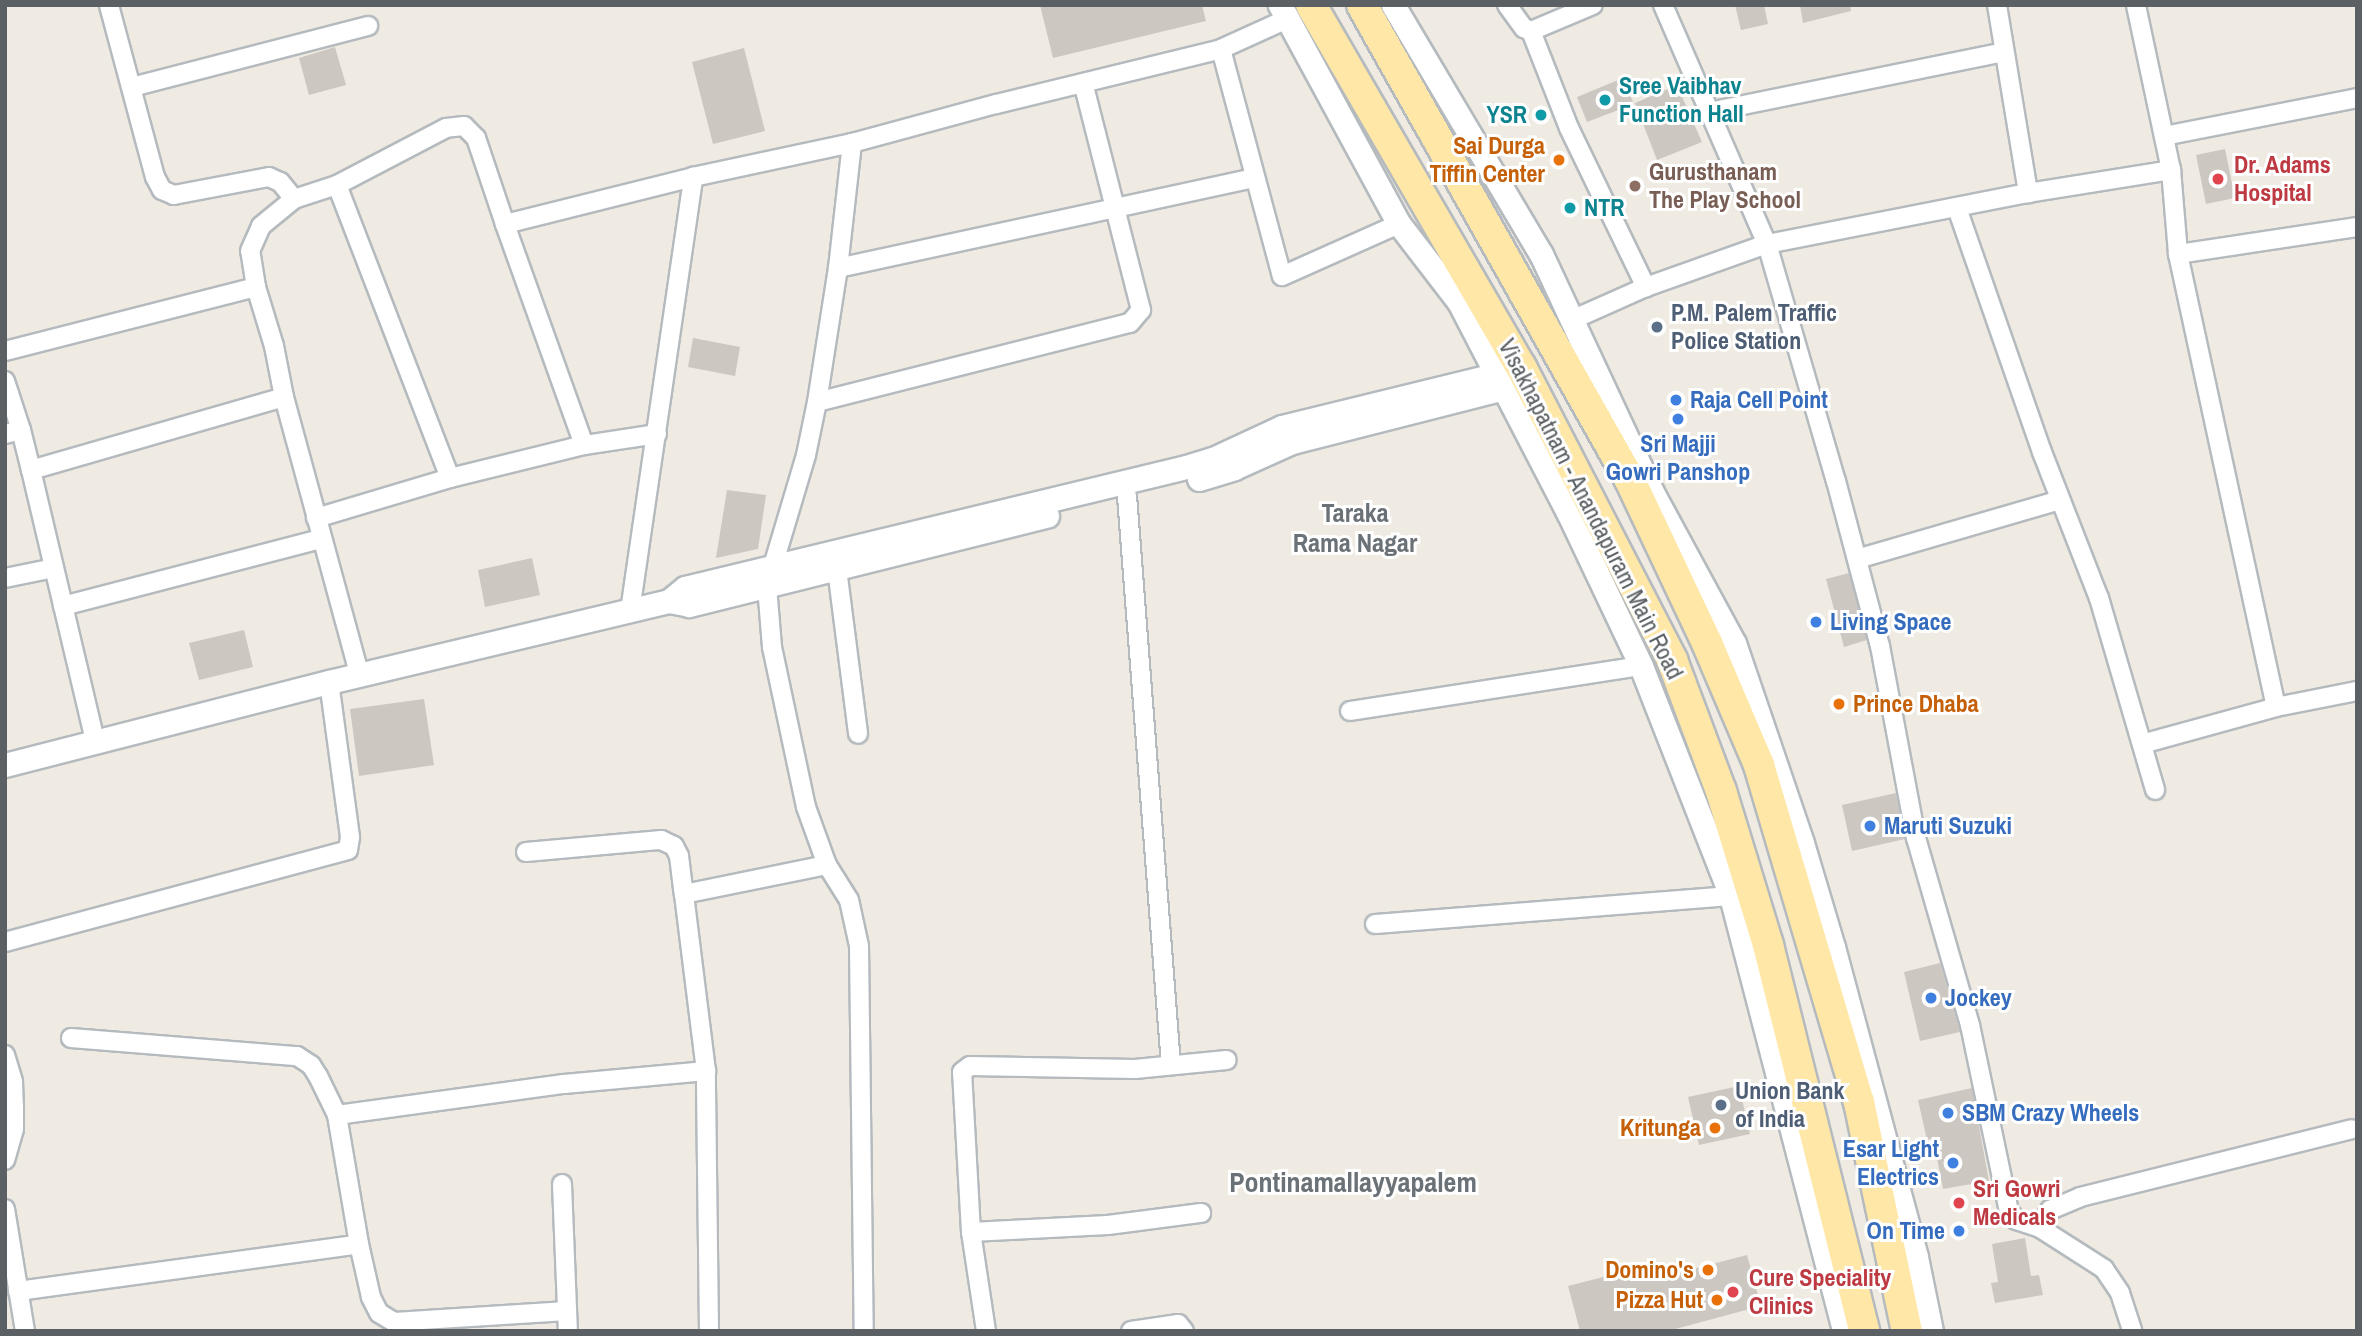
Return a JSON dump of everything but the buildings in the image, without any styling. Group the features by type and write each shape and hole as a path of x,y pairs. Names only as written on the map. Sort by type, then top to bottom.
{"main road":[{"name":"Visakhapatnam - Anandapuram Main Road","path":"1362,5 1630,480 1707,643 1759,765 1858,1102 1907,1331"},
{"name":"Visakhapatnam - Anandapuram Main Road","path":"1293,10 1521,368 1672,660 1721,791 1769,945 1864,1331"}],"street":[{"path":"109,5 155,177 162,190 174,195 269,177 280,183 294,199"},
{"path":"1393,5 1541,254 1574,319 1653,494 1734,643 1802,843 1829,934 1916,1257 1931,1331"},
{"path":"1507,5 1524,28 1531,31 1569,128 1646,287"},
{"path":"1531,31 1593,5"},
{"path":"1663,5 1767,244 1880,646 1916,838 1969,1024 2009,1210 2016,1220 2040,1228 2104,1269 2120,1293 2132,1331"},
{"path":"1997,5 2028,193"},
{"path":"2136,5 2171,170 2178,254 2276,707"},
{"path":"505,224 693,177 852,143 1221,49 1293,10 1399,225 1459,302 1642,666 1731,896 1844,1331"},
{"path":"132,87 368,26"},
{"path":"1221,49 1282,276 1399,225"},
{"path":"1709,112 2004,52"},
{"path":"817,402 1129,323 1141,310 1083,83"},
{"path":"2164,136 2357,98"},
{"path":"359,674 284,397 274,345 256,287 250,251 261,226 294,199 337,185 446,128 464,125 476,138 584,445"},
{"path":"852,143 838,268 817,402 806,455 769,577 772,647 806,807 827,865 849,900 859,946 860,1330"},
{"path":"1574,319 1646,287 1767,244 2028,193 2171,170"},
{"path":"630,611 693,177"},
{"path":"838,268 1254,178"},
{"path":"337,185 450,478"},
{"path":"1957,208 2060,500 2099,598 2155,790"},
{"path":"2178,254 2357,227"},
{"path":"5,351 256,287"},
{"path":"5,381 13,432 30,470 95,741"},
{"path":"5,765 359,674 669,601 685,589 836,569 1213,476 1301,439 1501,381"},
{"path":"769,577 1186,467 1213,459 1282,427 1501,381"},
{"path":"30,470 284,397"},
{"path":"316,518 450,478 584,445 657,434"},
{"path":"1128,496 1171,1065"},
{"path":"1857,559 2060,500"},
{"path":"63,606 321,539"},
{"path":"5,578 54,568"},
{"path":"836,569 858,734"},
{"path":"1350,711 1642,666"},
{"path":"5,942 348,850 350,837 329,682"},
{"path":"2142,744 2276,707 2357,691"},
{"path":"526,852 661,840 674,846 679,856 706,1071 709,1331"},
{"path":"684,894 827,865"},
{"path":"1376,924 1731,896"},
{"path":"71,1038 280,1052 297,1056 311,1065 337,1115 359,1244 371,1297 379,1313 394,1322 567,1311"},
{"path":"5,1055 13,1082 14,1129 5,1160"},
{"path":"986,1331 971,1232 962,1072 970,1066 1135,1069 1227,1060"},
{"path":"337,1115 564,1084 706,1071"},
{"path":"2040,1228 2050,1210 2080,1197 2352,1129"},
{"path":"562,1184 568,1331"},
{"path":"5,1209 25,1331"},
{"path":"971,1232 1108,1225 1201,1213"},
{"path":"18,1291 359,1244"},
{"path":"1131,1331 1178,1324 1184,1331"}],"place":[{"name":"Sree Vaibhav Function Hall","path":"1605,100"},
{"name":"YSR","path":"1541,115"},
{"name":"Sai Durga Tiffin Center","path":"1559,160"},
{"name":"Dr. Adams Hospital","path":"2218,179"},
{"name":"Gurusthanam The Play School","path":"1635,186"},
{"name":"NTR","path":"1570,208"},
{"name":"P.M. Palem Traffic Police Station","path":"1657,327"},
{"name":"Raja Cell Point","path":"1676,400"},
{"name":"Sri Majji Gowri Panshop","path":"1678,419"},
{"name":"Living Space","path":"1816,622"},
{"name":"Prince Dhaba","path":"1839,704"},
{"name":"Maruti Suzuki","path":"1870,826"},
{"name":"Jockey","path":"1931,998"},
{"name":"Union Bank of India","path":"1721,1105"},
{"name":"SBM Crazy Wheels","path":"1948,1113"},
{"name":"Kritunga","path":"1715,1128"},
{"name":"Esar Light Electrics","path":"1953,1163"},
{"name":"Sri Gowri Medicals","path":"1959,1203"},
{"name":"On Time","path":"1959,1231"},
{"name":"Domino's","path":"1708,1270"},
{"name":"Cure Speciality Clinics","path":"1733,1292"},
{"name":"Pizza Hut","path":"1717,1300"}],"district":[{"name":"Taraka Rama Nagar","path":"1355,528"},
{"name":"Pontinamallayyapalem","path":"1353,1182"}]}
